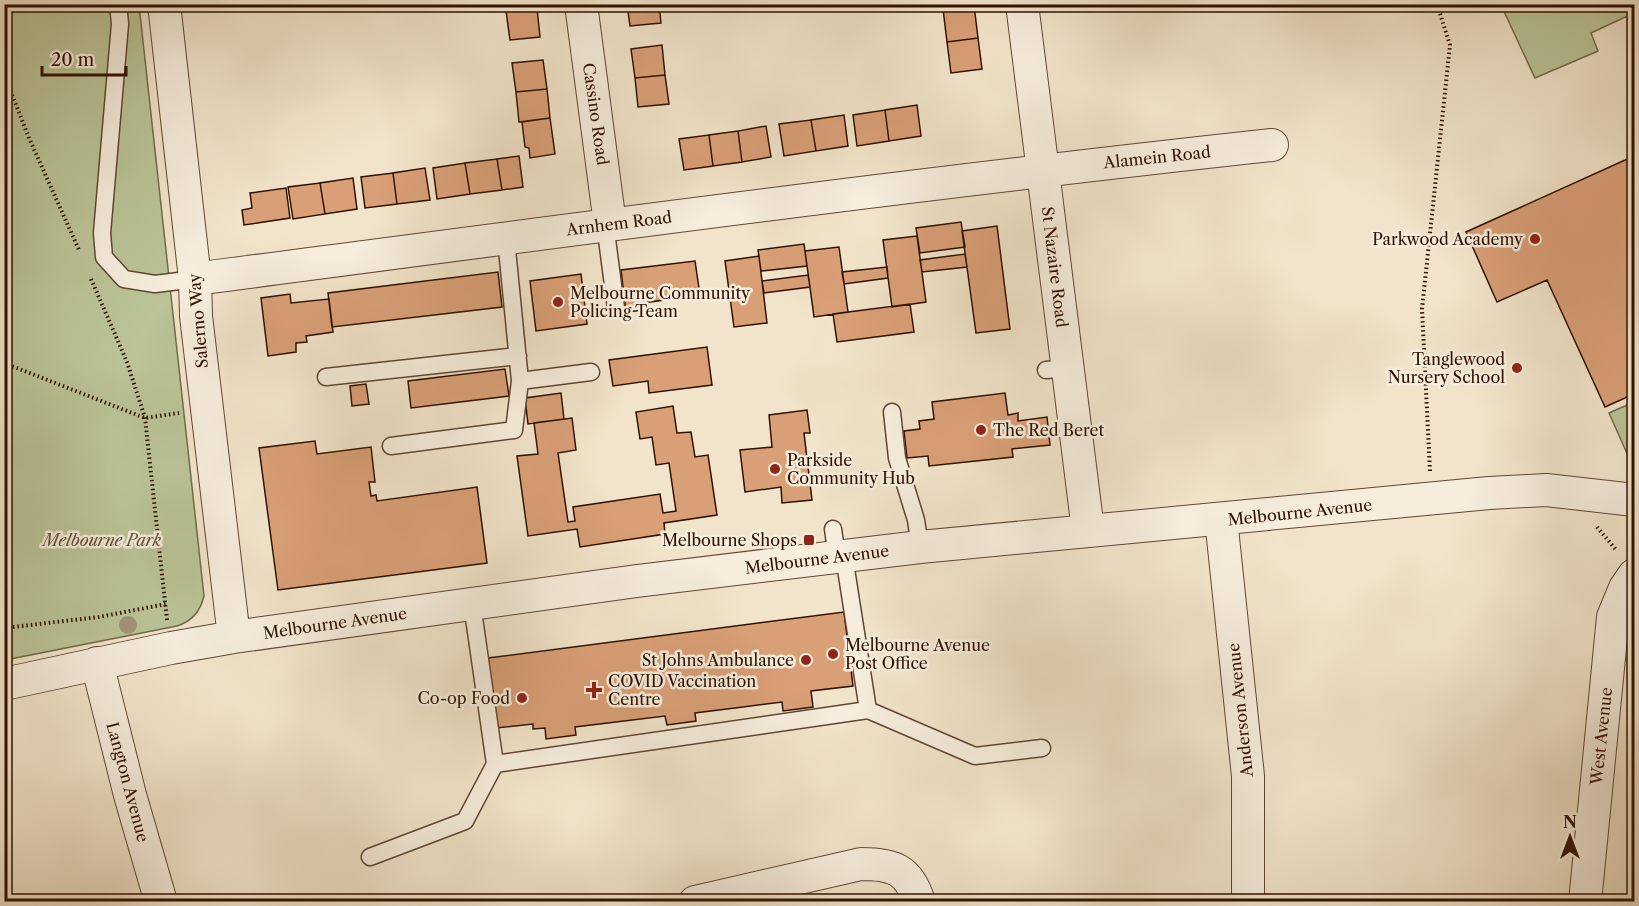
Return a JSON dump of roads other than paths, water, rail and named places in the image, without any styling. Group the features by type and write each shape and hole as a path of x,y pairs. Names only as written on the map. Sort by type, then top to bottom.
{"street":[{"name":"Salerno Way","path":"164,4 195,279 196,316 234,637"},
{"name":"Cassino Road","path":"581,4 608,224"},
{"name":"St Nazaire Road","path":"1022,4 1043,170 1057,369 1088,530"},
{"name":"Alamein Road","path":"1043,170 1272,145"},
{"name":"Arnhem Road","path":"195,279 608,224 1043,170"},
{"name":"Melbourne Avenue","path":"4,684 96,663 234,637 638,581 838,547 920,547 1546,490 1635,500"},
{"name":"Anderson Avenue","path":"1221,519 1248,776 1248,902"},
{"name":"West Avenue","path":"1585,902 1613,616 1625,588 1635,575"},
{"name":"Langton Avenue","path":"96,663 160,902"},
{"path":"695,902 861,864 885,864 903,873 915,888 920,902"}],"lane":[{"path":"118,4 120,24 102,233 104,257 124,279 154,284 195,279"},
{"path":"608,224 616,308"},
{"path":"391,446 514,430 520,381 506,238"},
{"path":"326,377 518,356"},
{"path":"520,381 591,372"},
{"path":"892,412 897,458 916,520 920,547"},
{"path":"838,547 868,710"},
{"path":"370,857 465,821 495,764 472,604"},
{"path":"495,764 868,710 975,756 1042,748"}],"place":[{"name":"Parkwood Academy","path":"1535,239"},
{"name":"Melbourne Community Policing Team","path":"558,302"},
{"name":"Tanglewood Nursery School","path":"1517,368"},
{"name":"The Red Beret","path":"981,430"},
{"name":"Parkside Community Hub","path":"775,469"},
{"name":"Melbourne Shops","path":"809,540"},
{"name":"Melbourne Avenue Post Office","path":"833,654"},
{"name":"St Johns Ambulance","path":"806,660"},
{"name":"COVID Vaccination Centre","path":"594,690"},
{"name":"Co-op Food","path":"522,698"}],"park label":[{"name":"Melbourne Park","path":"102,540"}]}
